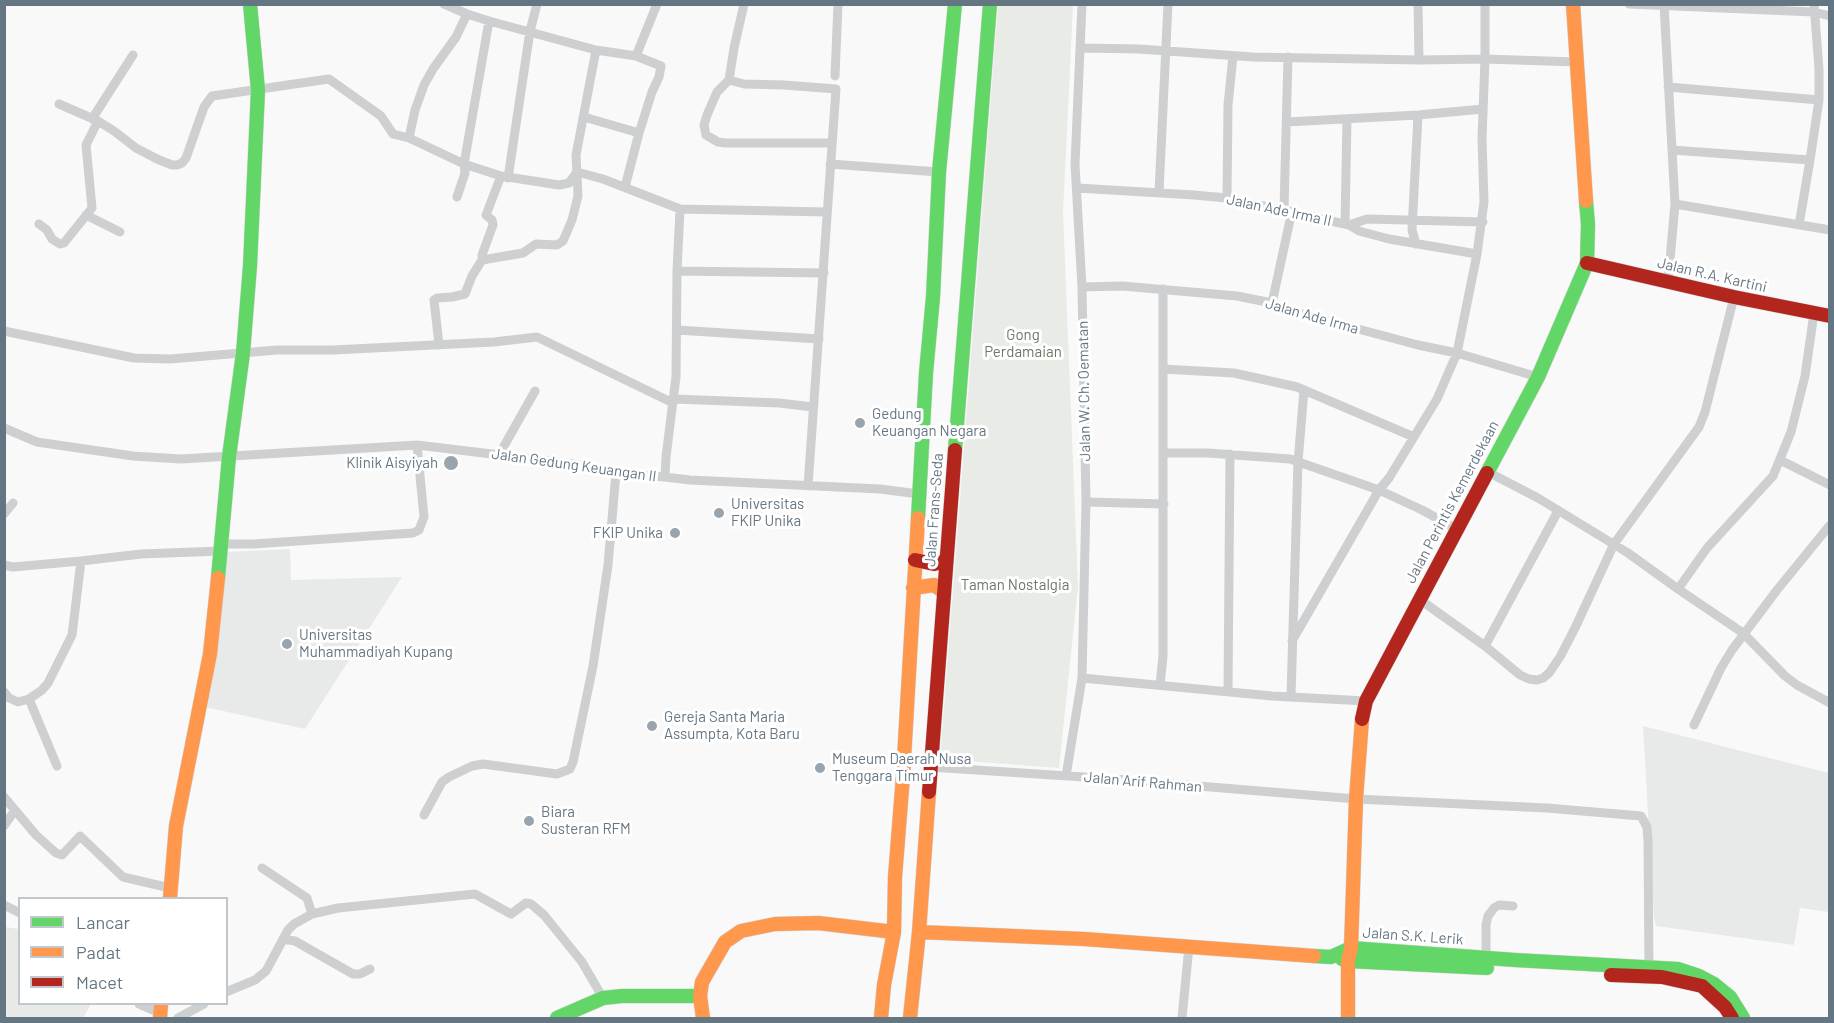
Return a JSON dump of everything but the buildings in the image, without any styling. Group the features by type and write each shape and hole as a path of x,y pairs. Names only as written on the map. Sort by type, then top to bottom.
{"main road":[{"path":"170,893 176,826 210,654 229,457 243,353 250,266 258,90 250,4"},
{"name":"Jalan Frans-Seda","path":"881,1018 884,985 894,932 895,877 939,172 954,4"},
{"name":"Jalan Frans-Seda","path":"910,1018 919,932 990,4"},
{"name":"Jalan Perintis Kemerdekaan","path":"1348,1018 1356,798 1361,722 1366,701 1486,471 1538,377 1587,263 1588,224 1573,4"},
{"name":"Jalan R.A. Kartini","path":"1587,263 1734,297 1830,316"},
{"path":"915,560 934,564 946,561"},
{"path":"913,588 934,585 944,592"},
{"path":"703,1018 700,996 702,982 725,942 741,931 775,924 818,923 894,932"},
{"path":"919,932 1084,939 1331,957 1350,955 1649,971 1702,986 1725,1007 1732,1018"},
{"name":"Jalan S.K. Lerik","path":"1350,955 1486,958 1649,971 1678,969 1714,984 1730,997 1743,1018"},
{"path":"557,1018 603,998 700,996"}],"street":[{"path":"444,4 489,21 596,50 636,56 660,65 662,68 652,92 624,187"},
{"path":"439,345 434,300 464,295 472,276 482,261 493,225 492,220 486,215 505,177 537,4"},
{"path":"636,56 657,4"},
{"path":"744,4 729,80 717,92 710,107 704,126 706,135 725,143 831,143"},
{"path":"835,76 838,4"},
{"name":"Jalan W. Ch. Oematan","path":"1066,776 1082,678 1086,502 1082,286 1075,164 1082,4"},
{"path":"1159,192 1168,4"},
{"path":"1418,4 1419,60"},
{"path":"1292,641 1379,490 1389,478 1437,399 1457,352 1483,222 1485,4"},
{"path":"1629,4 1814,8 1830,16"},
{"path":"1664,5 1675,204 1668,282"},
{"path":"1799,225 1820,100 1814,8"},
{"path":"409,138 415,110 424,86 456,37 467,14"},
{"path":"457,197 465,173 464,164 489,21"},
{"path":"1081,48 1139,48 1233,56 1577,62"},
{"path":"482,261 523,253 536,244 557,245 563,241 578,196 576,155 596,50"},
{"path":"39,224 47,230 52,239 62,244 67,241 93,205 86,145 95,120 133,55"},
{"path":"1227,198 1228,105 1233,56"},
{"path":"1272,303 1288,211 1288,57"},
{"path":"59,104 95,120 136,148 168,164 179,164 186,158 204,107 212,96 331,80 381,116 393,134 409,138 464,164 505,177 559,185 569,183 577,172"},
{"path":"729,80 744,84 836,89 808,486"},
{"path":"1668,87 1820,100"},
{"path":"1287,122 1483,109"},
{"path":"1416,244 1413,236 1413,220 1418,115"},
{"path":"584,117 639,133"},
{"path":"1347,119 1347,225 1367,219 1483,222"},
{"path":"1672,150 1810,160"},
{"path":"830,164 939,172"},
{"path":"577,172 680,209 827,212"},
{"name":"Jalan Ade Irma II","path":"1077,188 1227,198 1347,225 1359,231 1416,244 1477,254"},
{"path":"1675,204 1830,230"},
{"path":"665,477 674,401 677,330 676,271 680,209"},
{"path":"86,215 120,232"},
{"path":"676,271 824,273"},
{"name":"Jalan Ade Irma","path":"1082,286 1122,286 1237,296 1272,303 1313,317 1418,345 1457,352 1538,377"},
{"path":"1160,685 1163,656 1163,289"},
{"path":"1419,599 1485,646 1520,675 1529,679 1543,678 1560,657 1614,544 1699,427 1705,412 1734,297"},
{"path":"1678,589 1707,548 1773,476 1791,432 1804,376 1814,314"},
{"path":"677,330 819,339"},
{"path":"4,331 134,358 170,359 277,350 439,345 537,337 674,401 779,403 813,407"},
{"path":"1163,369 1234,373 1297,387 1414,437"},
{"path":"1291,696 1299,462 1304,390"},
{"path":"499,455 535,392"},
{"name":"Jalan Gedung Keuangan II","path":"4,428 37,442 100,452 181,459 417,445 575,464 616,473 690,480 880,489 919,494"},
{"path":"4,565 13,567 254,544 413,533 419,530 424,517 417,445"},
{"path":"1163,453 1230,454 1299,462 1379,490 1457,529"},
{"path":"1228,691 1230,454"},
{"path":"1780,460 1830,485"},
{"path":"1486,471 1538,498 1614,544 1743,633 1785,676 1797,685 1830,703"},
{"path":"424,815 442,782 472,766 483,764 557,774 568,770 573,762 593,666 608,564 616,473"},
{"path":"1086,502 1164,504"},
{"path":"4,513 14,503"},
{"path":"1485,646 1558,511"},
{"path":"1694,725 1721,668 1743,633 1830,525"},
{"path":"4,692 8,701 18,702 29,699 48,683 72,635 81,561"},
{"path":"1082,678 1366,701"},
{"path":"29,699 57,766"},
{"name":"Jalan Arif Rahman","path":"930,767 1641,816 1647,827 1648,841 1649,971"},
{"path":"4,797 51,850 62,855 80,836 123,877 170,893"},
{"path":"4,826 15,810"},
{"path":"262,868 307,898 312,914"},
{"path":"228,991 255,980 266,971 294,924 312,914 338,908 470,895 480,896 512,914 526,903 531,904 582,962 603,998"},
{"path":"4,905 18,912"},
{"path":"1486,958 1488,916 1499,905 1513,906"},
{"path":"283,939 295,941 353,974 360,974 370,969"},
{"path":"1182,1018 1188,946"},
{"path":"142,1005 160,1012"},
{"path":"178,1018 202,1005"}],"shaded area":[{"name":"Universitas Muhammadiyah Kupang","path":"290,549 291,580 402,577 305,729 205,707 226,552"},
{"path":"1643,726 1829,773 1829,912 1800,908 1794,945 1656,926"},
{"path":"5,927 18,929 18,1005 90,1005 83,1018 5,1018"}],"green space":[{"name":"Taman Nostalgia","path":"998,5 1073,5 1063,213 1078,587 1059,768 940,759"}],"traffic: fast":[{"path":"218,578 229,457 243,353 250,266 258,90 250,4"},
{"path":"918,518 939,172 955,4"},
{"path":"955,450 990,4"},
{"path":"1487,473 1538,377 1587,263 1586,201"},
{"path":"1314,956 1331,957 1351,948 1678,969 1714,984 1730,997 1743,1018"},
{"path":"1342,959 1487,968"},
{"path":"557,1018 603,998 700,996"}],"traffic: slow":[{"path":"1573,4 1586,201"},
{"path":"881,1018 884,985 894,932 895,877 918,518"},
{"path":"170,897 176,826 210,654 218,578"},
{"path":"913,588 934,585 944,592"},
{"path":"1348,1018 1348,961 1351,948 1356,799 1362,719"},
{"path":"910,1018 929,792"},
{"path":"703,1018 700,996 702,982 725,942 741,931 775,924 818,923 894,932"},
{"path":"919,932 1084,939 1314,956"},
{"path":"160,1018 161,1005"}],"traffic: jam":[{"path":"1587,263 1734,297 1830,316"},
{"path":"929,792 955,450"},
{"path":"1362,719 1366,701 1487,473"},
{"path":"915,560 934,564 946,561"},
{"path":"1611,975 1662,977 1702,986 1725,1007 1732,1018"}],"place":[{"name":"Gedung Keuangan Negara","path":"860,423"},
{"name":"Klinik Aisyiyah","path":"451,463"},
{"name":"Universitas FKIP Unika","path":"719,513"},
{"name":"FKIP Unika","path":"675,533"},
{"name":"Universitas Muhammadiyah Kupang","path":"287,644"},
{"name":"Gereja Santa Maria Assumpta, Kota Baru","path":"652,726"},
{"name":"Museum Daerah Nusa Tenggara Timur","path":"820,768"},
{"name":"Biara Susteran RFM","path":"529,821"}],"park label":[{"name":"Gong Perdamaian","path":"1023,344"}]}
